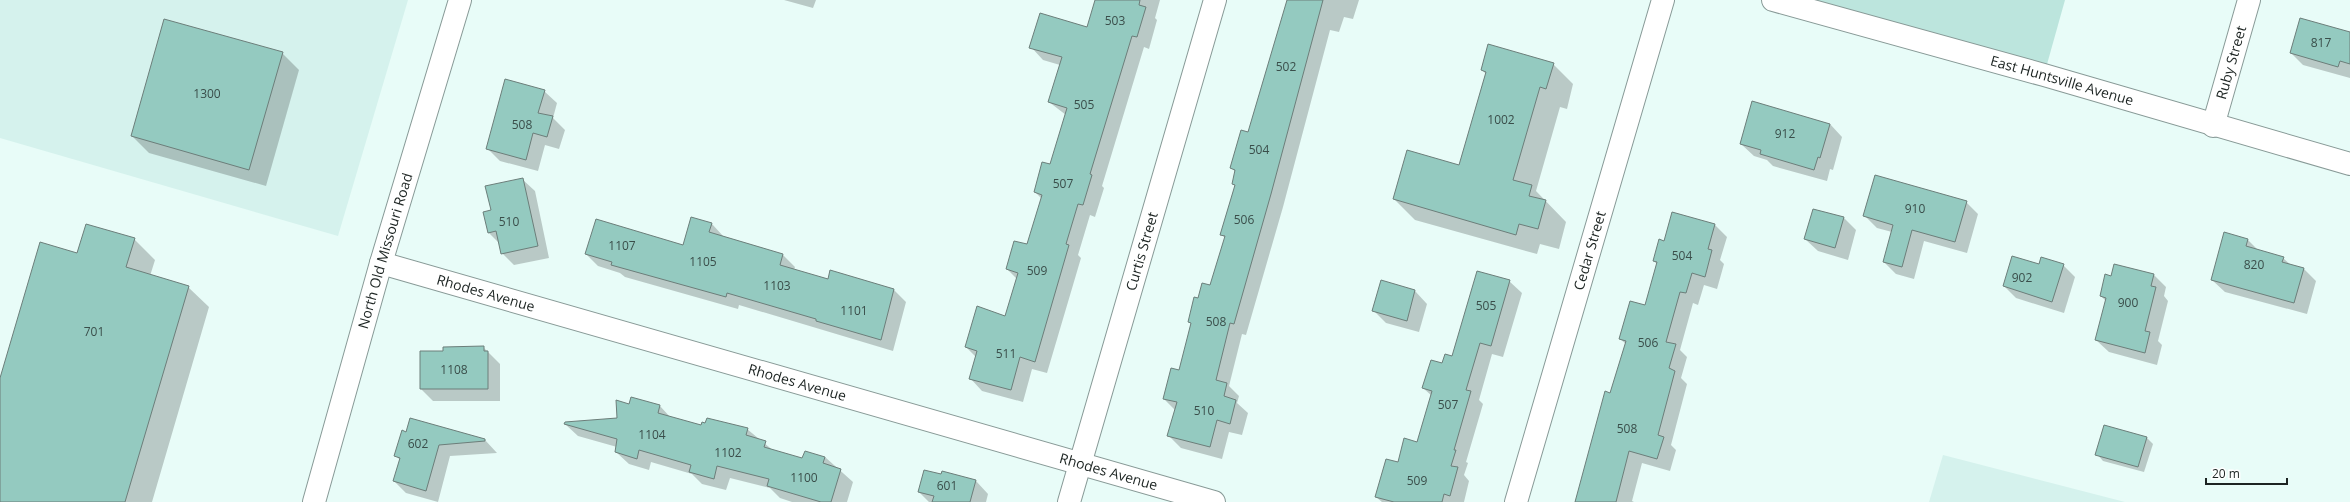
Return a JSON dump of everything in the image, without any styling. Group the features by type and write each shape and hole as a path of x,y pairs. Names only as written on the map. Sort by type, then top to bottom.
{"street":[{"name":"North Old Missouri Road","path":"314,502 381,263 460,0"},
{"name":"Curtis Street","path":"1069,502 1215,0"},
{"name":"Cedar Street","path":"1516,502 1663,0"},
{"name":"East Huntsville Avenue","path":"1773,0 2044,75 2213,126 2350,164"},
{"name":"Ruby Street","path":"2213,126 2249,0"},
{"name":"Rhodes Avenue","path":"381,263 1214,502"}],"shaded area":[{"path":"0,0 408,0 338,236 0,138"},
{"path":"1943,455 2125,502 1929,502"}],"green space":[{"path":"1773,0 2065,0 2044,75"}],"building":[{"path":"1095,0 1140,0 1139,5 1146,7 1137,37 1132,36 1090,174 1092,175 1083,205 1078,204 1066,244 1069,245 1035,362 1020,357 1011,390 969,379 977,351 965,347 977,306 1005,316 1018,273 1006,269 1014,241 1027,244 1042,195 1034,192 1042,162 1050,164 1067,108 1048,102 1062,57 1029,48 1040,13 1087,27"},
{"path":"1287,0 1323,0 1271,194 1234,324 1230,323 1216,380 1227,383 1224,396 1236,400 1230,424 1217,420 1210,447 1167,436 1177,402 1163,399 1171,368 1179,370 1191,323 1188,322 1194,297 1198,298 1202,283 1210,285 1225,236 1220,235 1235,185 1232,184 1235,170 1230,168 1241,130 1248,132"},
{"path":"2300,18 2350,32 2350,64 2340,61 2338,67 2290,53"},
{"path":"164,19 283,52 249,170 131,136"},
{"path":"1488,44 1554,63 1546,89 1540,87 1513,180 1532,185 1529,196 1546,200 1538,229 1519,224 1516,235 1393,199 1407,150 1459,165 1486,72 1481,70"},
{"path":"505,79 545,90 538,113 553,116 547,137 533,133 526,160 486,149"},
{"path":"1752,101 1830,124 1820,158 1818,157 1814,170 1760,154 1761,150 1740,144"},
{"path":"1875,175 1967,201 1955,242 1912,230 1902,267 1883,262 1893,225 1863,216"},
{"path":"523,178 538,246 501,254 496,231 488,233 483,212 491,210 485,186"},
{"path":"1813,209 1844,217 1835,248 1804,239"},
{"path":"1672,212 1715,224 1708,249 1712,250 1705,277 1692,273 1686,293 1680,292 1666,342 1676,344 1669,368 1675,371 1658,435 1664,437 1657,459 1629,451 1616,502 1575,502 1605,391 1610,393 1626,341 1619,339 1630,301 1645,305 1657,262 1653,261 1659,239 1664,241"},
{"path":"691,217 712,223 709,232 783,254 780,265 828,279 830,270 894,289 881,340 727,293 726,297 611,265 612,262 585,254 596,219 683,245"},
{"path":"86,224 135,238 126,267 189,286 125,502 0,502 0,378 40,242 77,253"},
{"path":"2224,232 2248,239 2246,246 2284,257 2282,262 2304,268 2294,303 2211,280"},
{"path":"2012,256 2039,264 2041,257 2064,264 2052,302 2003,286"},
{"path":"2114,264 2154,274 2151,286 2156,287 2145,331 2150,332 2145,353 2095,340 2106,298 2100,296 2105,274 2111,276"},
{"path":"1477,271 1510,280 1491,346 1480,343 1466,390 1471,391 1454,450 1456,450 1451,466 1458,467 1450,496 1444,494 1442,502 1394,502 1375,497 1386,459 1398,462 1404,438 1417,442 1432,391 1422,388 1431,360 1442,363 1445,354 1452,356"},
{"path":"1381,280 1415,290 1407,321 1372,311"},
{"path":"484,346 484,351 488,351 488,389 420,389 420,351 443,351 443,347"},
{"path":"631,397 660,405 658,413 701,425 702,422 705,423 707,418 748,428 746,435 766,441 764,447 802,458 805,451 825,457 823,463 841,469 831,502 821,502 767,486 769,479 717,466 714,479 689,472 691,465 639,450 637,459 615,452 617,439 564,424 565,422 617,418 616,400 629,404"},
{"path":"410,418 485,439 485,441 439,445 426,491 393,481 400,458 394,456 402,430 406,432"},
{"path":"2104,425 2147,437 2138,467 2095,455"},
{"path":"924,470 941,474 942,471 976,480 970,502 932,502 934,496 918,492"}]}
